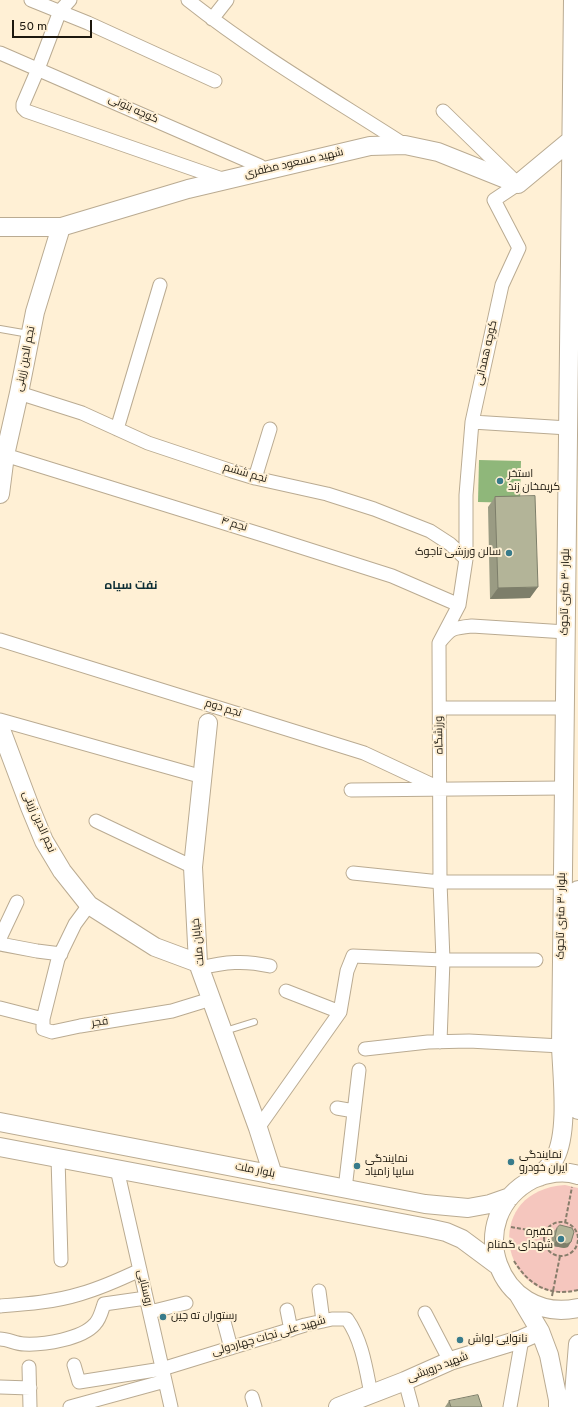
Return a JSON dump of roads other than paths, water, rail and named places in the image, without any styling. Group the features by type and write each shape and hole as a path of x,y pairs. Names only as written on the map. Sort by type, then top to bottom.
{"main road":[{"name":"بلوار ۳۰ متری تاجوک","path":"573,0 564,788 570,886 578,954 576,1046 578,1110"},
{"path":"518,184 571,140"},
{"name":"شهید مسعود مظفری","path":"0,227 61,227 188,189 370,146 405,145 438,152 518,184"},
{"name":"نجم الدین زرینی","path":"0,494 4,450 19,393 35,312 61,227"},
{"name":"خیابان ملت","path":"208,723 193,867 199,966 258,1128 273,1175"},
{"name":"نجم الدین زرینی","path":"0,727 44,841 62,870 89,904 155,947 199,966"},
{"name":"بلوار ۳۰ متری تاجوک","path":"539,1177 555,1158 562,1136 564,1109 561,1046 570,886"},
{"name":"بلوار ملت","path":"0,1122 425,1204 468,1208 490,1204 510,1197"},
{"path":"0,1147 446,1232 505,1262"},
{"path":"558,1407 549,1355 540,1331 518,1294 506,1280 505,1262 494,1251 494,1237 496,1223 501,1210 510,1197 523,1185 539,1177 557,1173 577,1181"},
{"path":"518,1294 533,1303 552,1300 568,1310 578,1308"},
{"name":"شهید درویشی","path":"338,1407 362,1400 450,1361 522,1339 540,1331"},
{"path":"573,1407 578,1344"}],"street":[{"path":"32,0 60,11 215,81"},
{"path":"70,0 60,11 23,104 23,108 26,111 225,180"},
{"path":"188,0 212,19 405,145"},
{"path":"212,19 227,0"},
{"name":"کوچه بتونی","path":"0,53 260,166 264,171"},
{"path":"443,111 518,184"},
{"name":"کوچه همدانی","path":"439,643 459,605 466,559 466,495 472,422 502,285 519,248 494,200 518,184"},
{"path":"117,429 160,285"},
{"name":"نجم ششم","path":"19,393 82,413 148,443 255,478 327,494 374,509 430,531 450,544 466,559"},
{"path":"472,422 568,428"},
{"path":"255,478 270,429"},
{"name":"نجم ۴","path":"4,450 392,576 459,605"},
{"path":"439,643 449,631 472,626 566,632"},
{"name":"نجم دوم","path":"0,640 364,753 441,789"},
{"name":"ورزشگاه","path":"439,643 441,789 440,882 443,960 440,1042"},
{"path":"440,708 565,708"},
{"path":"0,720 203,777"},
{"path":"351,790 564,788"},
{"path":"96,821 193,867"},
{"path":"353,873 440,882 570,886"},
{"path":"0,938 16,902"},
{"path":"0,1008 43,1019 58,959 76,924 89,904"},
{"path":"0,944 61,954"},
{"path":"258,1128 340,1012 347,971 354,956 443,960 536,960"},
{"path":"199,966 237,962 270,966"},
{"path":"286,991 340,1012"},
{"name":"فجر","path":"43,1019 43,1029 52,1032 172,1011 211,999"},
{"path":"365,1049 394,1045 469,1041 561,1046"},
{"path":"345,1189 360,1070"},
{"path":"337,1108 354,1112"},
{"path":"58,1158 61,1260"},
{"name":"روستایی","path":"117,1169 171,1407"},
{"path":"0,1306 30,1304 79,1294 116,1281 140,1270"},
{"path":"318,1291 324,1321"},
{"path":"0,1338 23,1344 56,1342 81,1334 96,1324 104,1304 146,1298"},
{"path":"150,1312 186,1303"},
{"path":"287,1310 291,1330"},
{"path":"425,1313 450,1361"},
{"path":"223,1318 231,1348"},
{"name":"شهید علی نجات چهاردولی","path":"164,1375 231,1348 332,1319 347,1319 352,1326 360,1346 362,1400"},
{"path":"510,1407 522,1339"},
{"path":"74,1365 80,1382 164,1375"},
{"path":"29,1367 30,1407"},
{"path":"70,1407 164,1375"},
{"path":"405,1381 412,1407"},
{"path":"0,1386 30,1388"}],"lane":[{"path":"0,329 31,334"},
{"path":"223,1031 254,1022"}],"place":[{"name":"استخر کریمخان زند","path":"500,481"},
{"name":"سالن ورزشی تاجوک","path":"509,553"},
{"name":"نمایندگی ایران خودرو","path":"511,1162"},
{"name":"نمایندگی سایپا زامیاد","path":"357,1166"},
{"name":"مقبره شهدای گمنام","path":"561,1239"},
{"name":"رستوران ته چین","path":"163,1317"},
{"name":"نانوایی لواش","path":"460,1340"}],"district":[{"name":"نفت سیاه","path":"131,587"}]}
